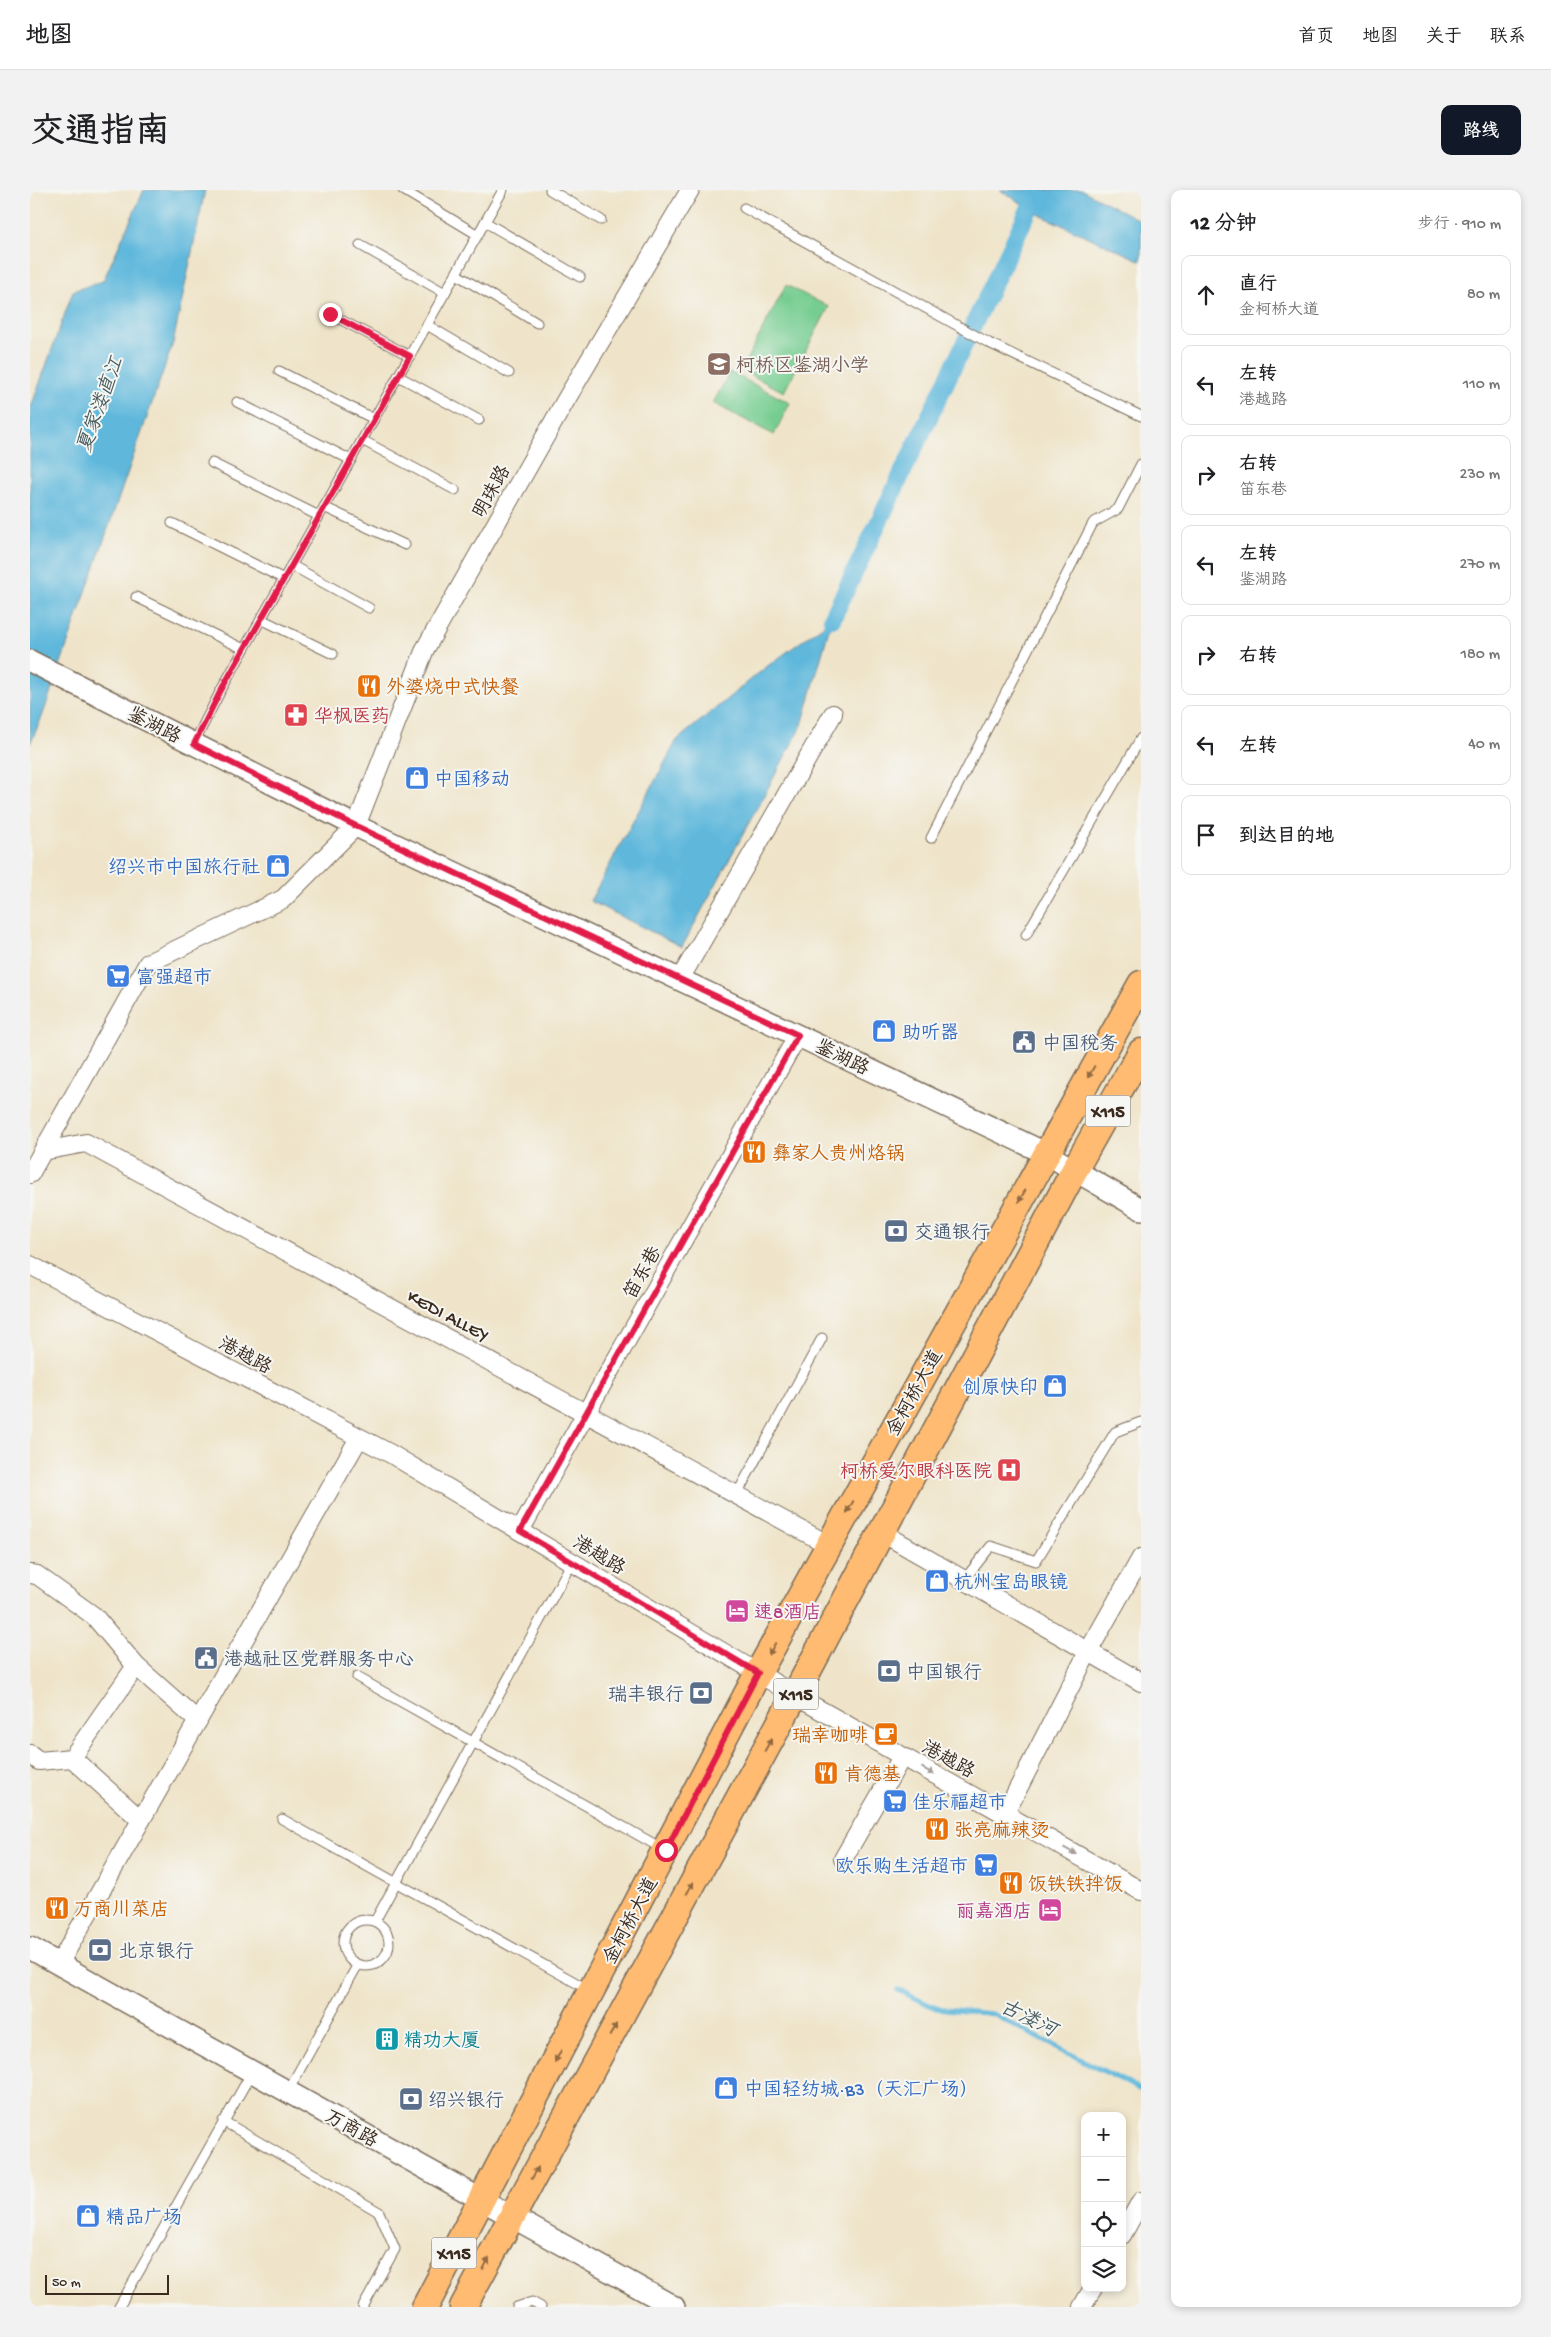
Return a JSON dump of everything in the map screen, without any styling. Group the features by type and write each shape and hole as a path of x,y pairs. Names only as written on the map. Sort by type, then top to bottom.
{"main road":[{"name":"金柯桥大道","path":"425,2307 758,1673 1045,1153 1141,984"},
{"name":"金柯桥大道","path":"463,2307 795,1695 1075,1169 1141,1052"}],"street":[{"name":"明珠路","path":"356,826 425,649 687,191"},
{"name":"鉴湖路","path":"30,661 356,826 1045,1153 1141,1209"},
{"path":"680,979 833,714"},
{"path":"30,1174 148,964 284,899 356,826"},
{"name":"笛东巷","path":"520,1531 798,1035"},
{"name":"KEDI ALLEY","path":"43,1151 86,1143 829,1545"},
{"name":"港越路","path":"30,1265 359,1438 902,1757 1141,1891"},
{"path":"59,1964 359,1438"},
{"path":"881,1532 1141,1682"},
{"path":"1005,1814 1088,1652 1141,1558"},
{"path":"30,1574 37,1574 94,1616 136,1666 198,1721"},
{"path":"72,1758 136,1666"},
{"path":"30,1754 39,1761 72,1758 141,1820"},
{"path":"844,1859 902,1757"},
{"name":"万商路","path":"30,1948 674,2307"},
{"path":"1126,2228 1141,2201"},
{"path":"1082,2307 1090,2292"}],"lane":[{"path":"403,190 478,235"},
{"path":"194,744 244,649 503,190"},
{"path":"550,190 601,220"},
{"path":"744,208 989,343 1141,416"},
{"path":"485,222 580,277"},
{"path":"360,245 445,293"},
{"path":"456,274 537,323"},
{"path":"330,314 410,356"},
{"path":"427,325 509,373"},
{"path":"279,371 374,419"},
{"path":"398,376 479,420"},
{"path":"237,402 351,460"},
{"path":"362,440 455,490"},
{"path":"212,462 320,516"},
{"path":"931,838 1093,523 1118,508 1141,464"},
{"path":"324,507 405,545"},
{"path":"172,523 284,579"},
{"path":"292,565 369,608"},
{"path":"136,597 244,649"},
{"path":"261,619 333,654"},
{"path":"1026,935 1141,738"},
{"path":"737,1494 822,1338"},
{"path":"964,1580 991,1546 1036,1561 1115,1432 1141,1422"},
{"path":"374,1921 474,1744 572,1562"},
{"path":"357,1677 666,1850"},
{"path":"282,1819 591,1991"},
{"path":"356,1921 374,1921 388,1934 388,1952 375,1965 357,1966 344,1953 343,1934 356,1921"},
{"path":"288,2091 357,1966"},
{"path":"119,2307 252,2072"},
{"path":"223,2121 379,2212 395,2249 363,2307"},
{"path":"517,2307 532,2302 541,2307"}],"green space":[{"path":"786,285 829,307 784,392 741,370"},
{"path":"730,372 790,403 774,435 713,403"}],"water":[{"name":"夏家溇直江","path":"144,190 205,190 173,343 42,717 30,744 30,410 73,291 103,281"},
{"path":"1000,190 1082,190 1141,221 1141,261 1042,216"},
{"path":"832,619 802,725 682,947 590,901 677,740 765,668"}],"waterway":[{"path":"832,619 1035,197"},
{"name":"古溇河","path":"898,1990 936,2008 992,2014 1141,2090"}],"place":[{"name":"柯桥区鉴湖小学","path":"719,364"},
{"name":"外婆烧中式快餐","path":"369,686"},
{"name":"华枫医药","path":"296,715"},
{"name":"中国移动","path":"417,778"},
{"name":"绍兴市中国旅行社","path":"278,866"},
{"name":"富强超市","path":"118,976"},
{"name":"助听器","path":"884,1031"},
{"name":"中国税务","path":"1024,1042"},
{"name":"彝家人贵州烙锅","path":"754,1152"},
{"name":"交通银行","path":"896,1231"},
{"name":"创原快印","path":"1055,1386"},
{"name":"柯桥爱尔眼科医院","path":"1009,1470"},
{"name":"杭州宝岛眼镜","path":"937,1581"},
{"name":"速8酒店","path":"737,1611"},
{"name":"港越社区党群服务中心","path":"206,1658"},
{"name":"中国银行","path":"889,1671"},
{"name":"瑞丰银行","path":"701,1693"},
{"name":"瑞幸咖啡","path":"886,1734"},
{"name":"肯德基","path":"826,1773"},
{"name":"佳乐福超市","path":"895,1801"},
{"name":"张亮麻辣烫","path":"937,1829"},
{"name":"欧乐购生活超市","path":"986,1865"},
{"name":"饭铁铁拌饭","path":"1011,1883"},
{"name":"万商川菜店","path":"57,1908"},
{"name":"丽嘉酒店","path":"1050,1910"},
{"name":"北京银行","path":"100,1950"},
{"name":"精功大厦","path":"387,2039"},
{"name":"中国轻纺城·B3（天汇广场）","path":"726,2088"},
{"name":"绍兴银行","path":"411,2099"},
{"name":"精品广场","path":"88,2216"}],"route":[{"path":"330,314 410,356 220,692 194,744 356,826 798,1035 520,1531 758,1673 666,1850"}]}
